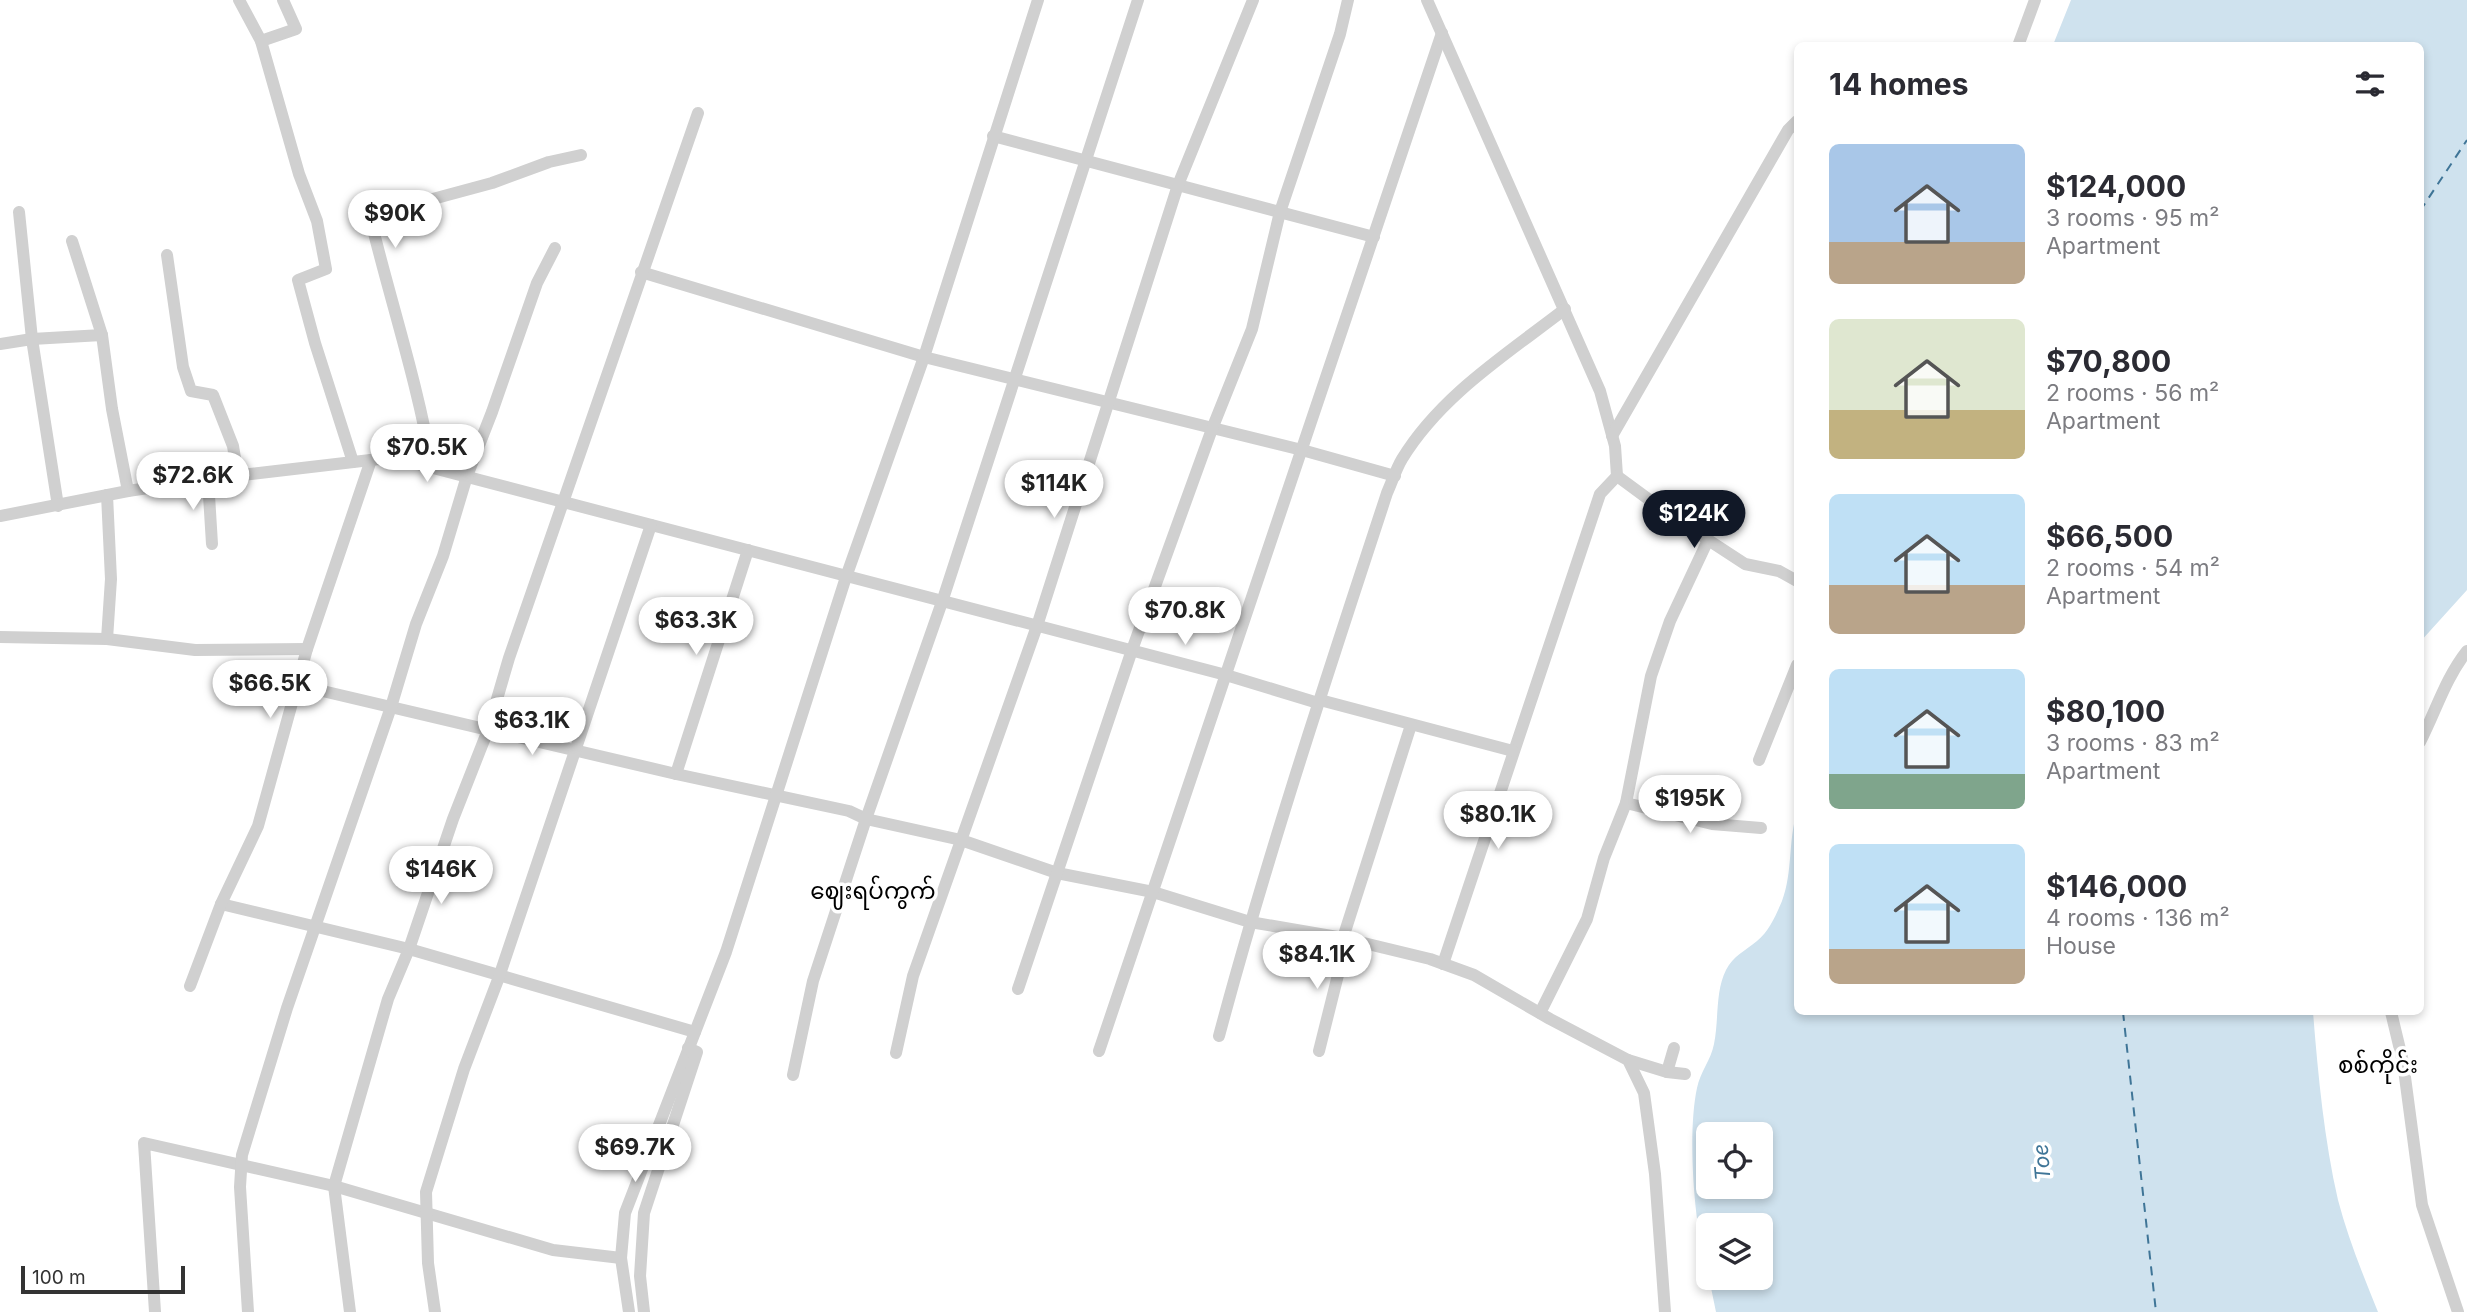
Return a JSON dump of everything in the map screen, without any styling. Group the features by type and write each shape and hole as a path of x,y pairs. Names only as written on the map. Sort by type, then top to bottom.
{"street":[{"path":"239,0 261,41 299,174 317,221 326,269 298,280 353,462"},
{"path":"261,41 296,29 283,0"},
{"path":"629,1312 621,1258 625,1213 726,952 846,577 924,357 1038,0"},
{"path":"793,1075 813,981 942,602 1138,0"},
{"path":"896,1052 914,976 1037,626 1178,185 1253,0"},
{"path":"1018,989 1132,650 1212,429 1252,328 1280,212 1340,34 1348,0"},
{"path":"1427,0 1600,391 1612,436 1617,476 1745,564 1779,571 1794,579"},
{"path":"2019,42 2035,0"},
{"path":"1099,1051 1442,33"},
{"path":"350,1312 334,1186 388,999 409,949 453,819 488,730 509,658 698,113"},
{"path":"1612,436 1782,141 1794,125"},
{"path":"993,136 1374,237"},
{"path":"432,468 423,413 371,221 549,162 581,155"},
{"path":"19,212 32,339 58,506"},
{"path":"72,241 102,335 112,409 128,491"},
{"path":"248,1312 240,1187 242,1155 415,624 443,556 467,476 537,284 555,248"},
{"path":"167,255 183,368 191,391 213,395 233,446 238,476"},
{"path":"641,272 924,357 1302,450 1395,476"},
{"path":"1219,1036 1250,922 1318,703 1401,460 1429,421 1458,391 1565,309"},
{"path":"0,344 32,339 102,335"},
{"path":"190,986 221,904 258,826 307,649 371,460"},
{"path":"0,516 128,491 208,479 371,460 414,463 1132,650 1318,703 1320,700 1513,751"},
{"path":"1443,964 1601,494 1617,476"},
{"path":"208,479 212,544"},
{"path":"107,495 111,579 107,639"},
{"path":"435,1312 428,1263 426,1192 464,1069 499,977 651,525"},
{"path":"1540,1013 1587,919 1604,858 1626,803 1651,676 1670,621 1708,540"},
{"path":"676,774 748,550"},
{"path":"0,637 107,639 195,650 307,649"},
{"path":"2424,732 2442,689 2467,651"},
{"path":"1759,760 1794,672"},
{"path":"297,685 676,774 849,811 866,819 961,840 1057,873 1153,892 1250,922 1345,939 1430,959 1474,975 1628,1060 1667,1072 1685,1074"},
{"path":"1319,1051 1345,939 1411,725"},
{"path":"1626,803 1712,824 1761,828"},
{"path":"221,904 409,949 695,1032"},
{"path":"2392,1015 2403,1062 2422,1205 2458,1312"},
{"path":"644,1312 640,1276 644,1213 697,1052 688,1048"},
{"path":"1667,1072 1674,1048"},
{"path":"1628,1060 1644,1093 1655,1174 1665,1312"},
{"path":"155,1312 144,1143 241,1163 376,1196 426,1214 553,1250 621,1258"}],"water":[{"path":"2071,0 2467,0 2467,590 2424,638 2424,42 2054,42"},
{"name":"Toe","path":"1794,825 1794,1015 2313,1015 2325,1130 2338,1200 2378,1312 1716,1312 1711,1290 1773,1290 1773,1213 1697,1213 1692,1155 1697,1088 1714,1044 1720,987 1726,970 1736,957 1765,932 1782,901 1788,879"}],"ferry route":[{"path":"2424,205 2467,140"},
{"path":"2123,1015 2156,1312"}],"district":[{"name":"ဈေးရပ်ကွက်","path":"873,891"},
{"name":"စစ်ကိုင်း","path":"2378,1065"}]}
